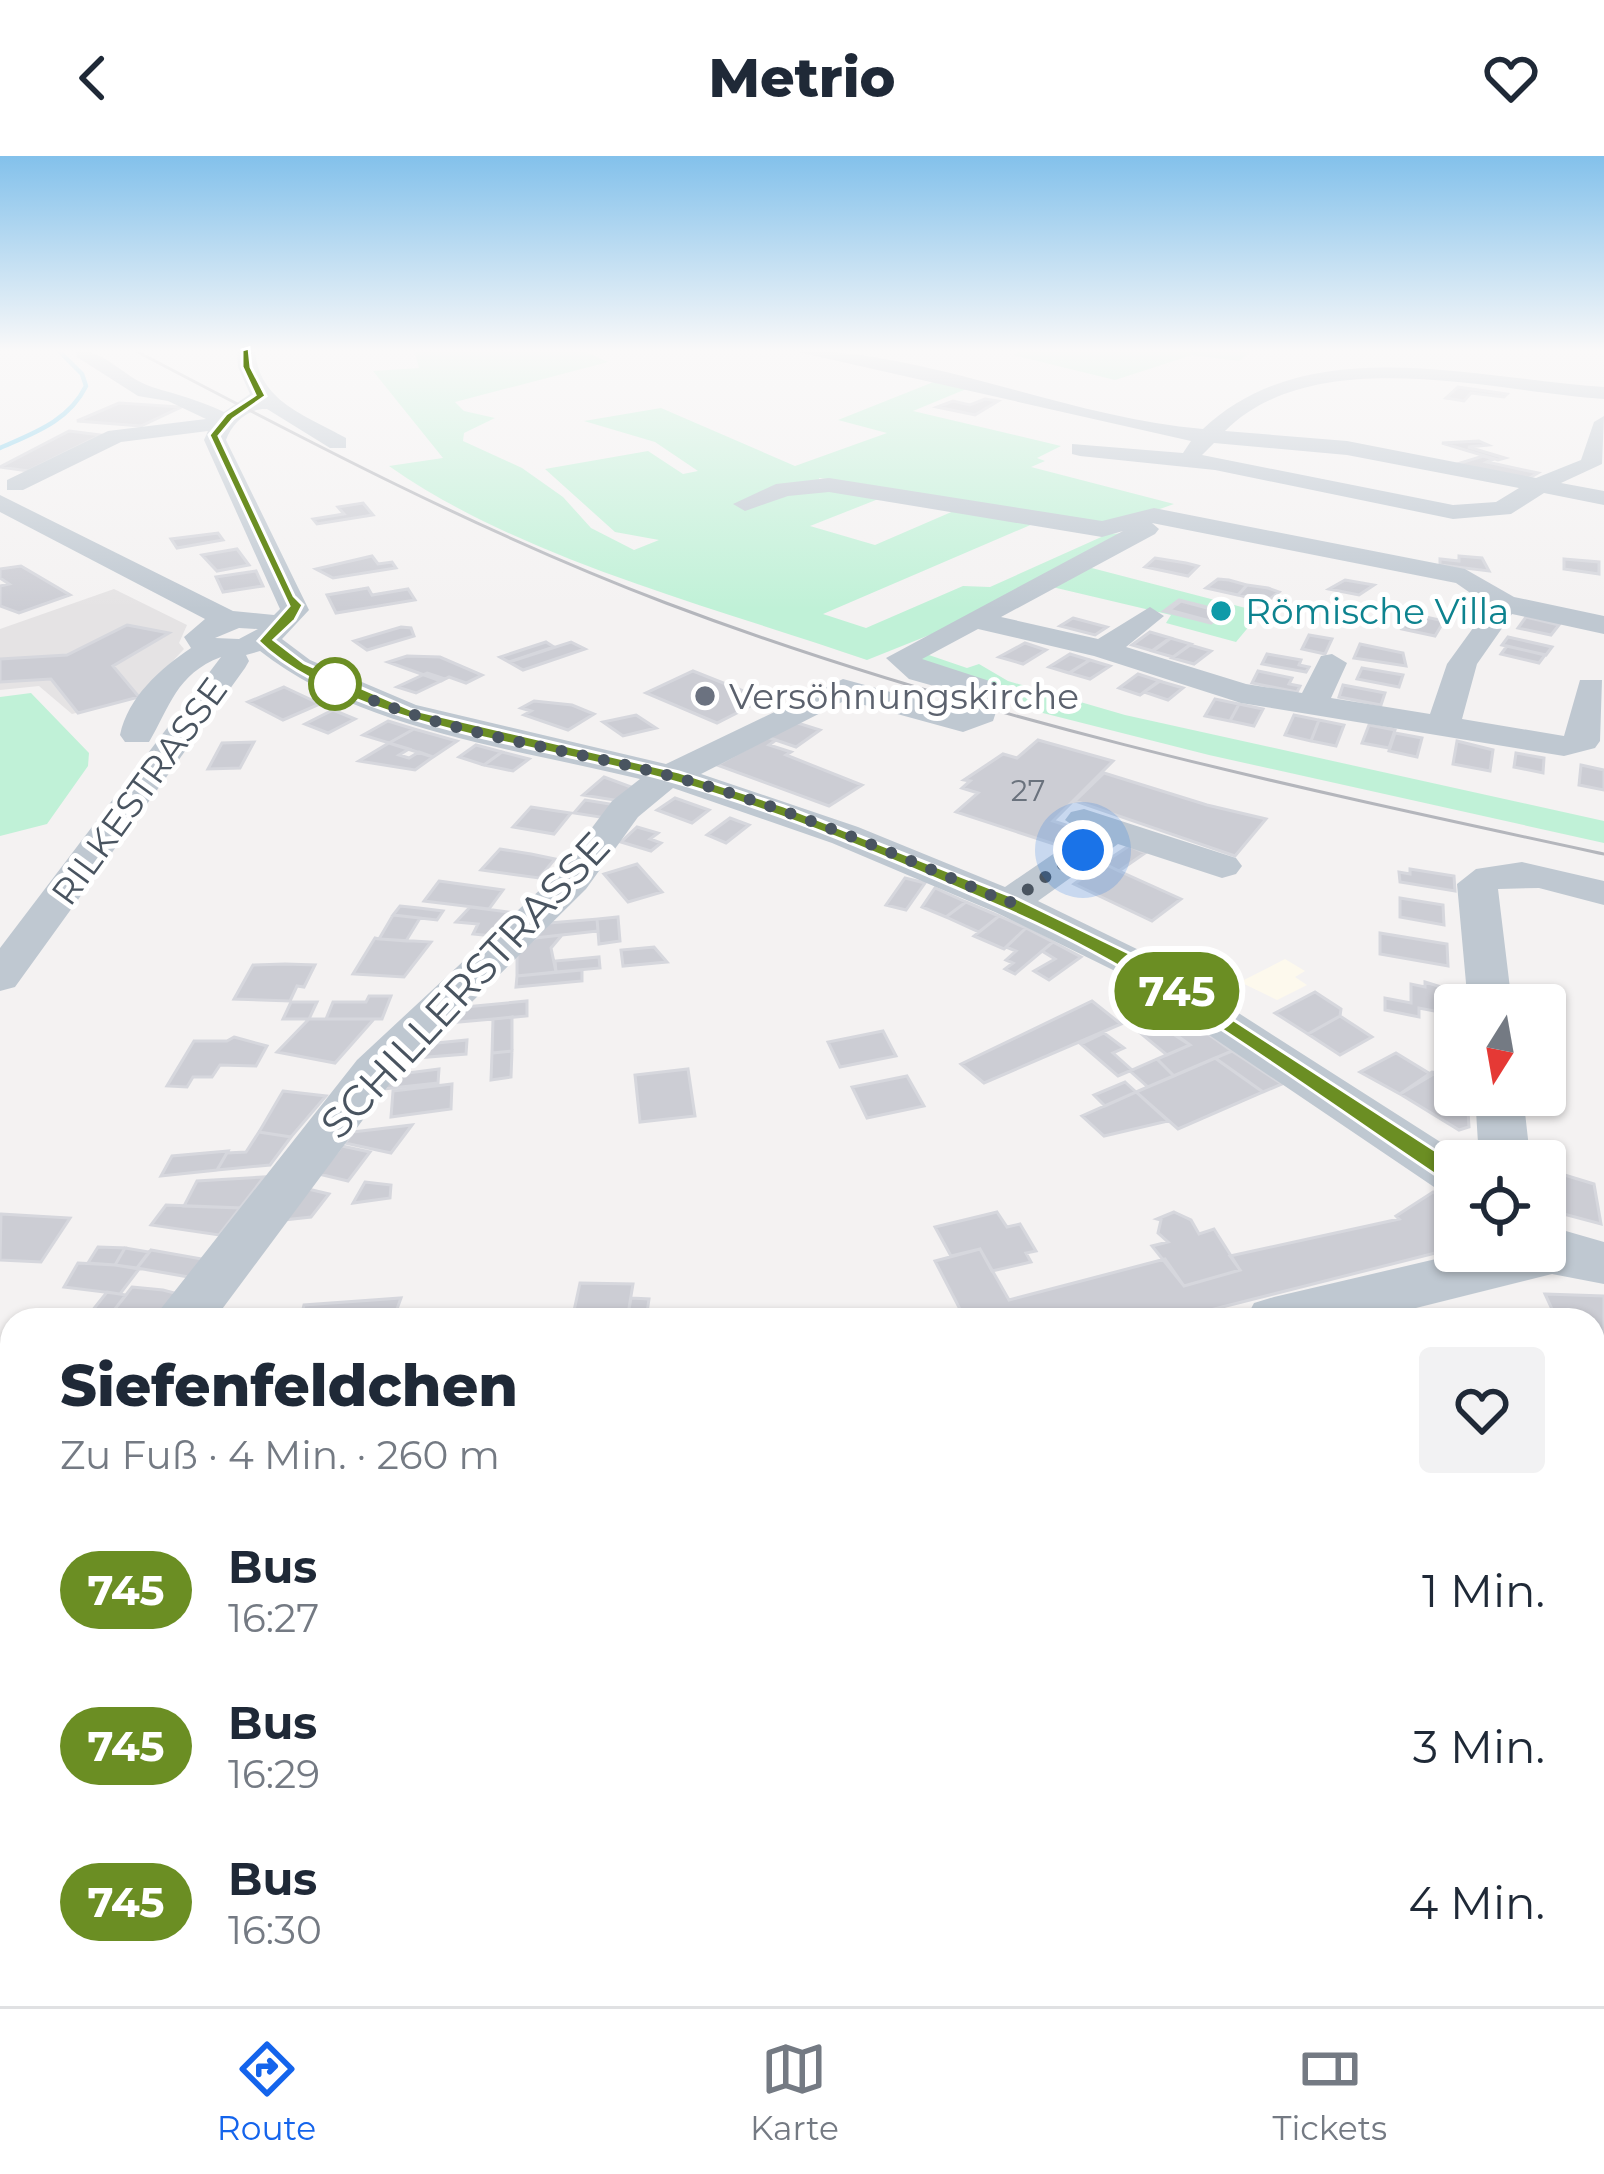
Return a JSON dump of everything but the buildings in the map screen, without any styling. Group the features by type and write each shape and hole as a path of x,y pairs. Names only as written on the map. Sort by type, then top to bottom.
{"street":[{"path":"12,485 115,436"},
{"path":"137,735 138,721 187,663 295,610 214,436"},
{"path":"327,436 338,443"},
{"path":"1186,460 1204,436"},
{"path":"1208,436 1347,448 1604,498"},
{"path":"1080,449 1186,460 1453,512 1502,508 1598,465"},
{"path":"977,620 1250,472"},
{"path":"12,485 261,656 405,712 673,776 844,835 1009,903 1128,961 1434,1162"},
{"path":"745,504 784,489 829,485 1102,529 1154,515 1404,577 1465,577 1505,604 1604,625"},
{"path":"1228,559 1251,537"},
{"path":"1444,723 1462,664 1505,604"},
{"path":"1103,650 1150,616"},
{"path":"977,620 1103,650 1224,688 1312,707 1577,745 1583,741 1591,687"},
{"name":"SCHILLERSTRASSE","path":"191,1308 374,1071 572,881 625,809 673,776 843,689 963,722 989,708 997,694 901,662 903,654 977,620"},
{"name":"RILKESTRASSE","path":"0,978 234,639"},
{"path":"1312,707 1332,663"},
{"path":"1009,903 1099,825 1222,866"},
{"path":"1488,984 1478,884 1497,875 1519,874 1604,892"},
{"path":"1327,1308 1567,1254"}],"shaded area":[{"path":"114,589 187,625 179,643 184,649 139,697 72,714 39,686 0,690 0,629"},
{"path":"1285,959 1305,971 1295,977 1307,985 1277,1000 1240,982"}],"green space":[{"path":"426,436 464,436 463,441 522,468 563,497 591,528 634,550 659,540 615,532 545,469 648,451 683,474 698,471 655,442 636,436 726,436 795,466 878,436 1020,436 1061,446 1037,458 1045,461 1031,467 1174,504 1117,524 819,478 820,487 886,496 810,526 875,545 956,510 1035,523 823,614 866,628 963,586 990,587 1108,534 1129,533 957,624 867,660 558,554 441,499 389,466 443,458"},
{"path":"1084,566 1261,612 1236,642 1166,623 1171,615 1048,586"},
{"path":"923,653 967,668 979,664 1008,681 1125,715 1604,821 1604,843 1209,755 1027,709 1019,692 918,663"},
{"path":"31,693 89,753 88,766 47,824 0,836 0,697"}],"waterway":[{"path":"0,448 26,436"}],"tram line":[{"path":"301,436 597,576 780,644 1130,746 1604,854"}],"bus line":[{"name":"745","path":"214,436 288,598 296,605 265,641 299,667 405,712 494,737 673,776 778,810 1009,903 1128,961 1434,1162"}],"place":[{"name":"Römische Villa","path":"1221,611"},
{"name":"Versöhnungskirche","path":"705,696"}],"route":[{"path":"335,684 325,679 458,728 673,776 778,810 1009,903 1083,850"}]}
